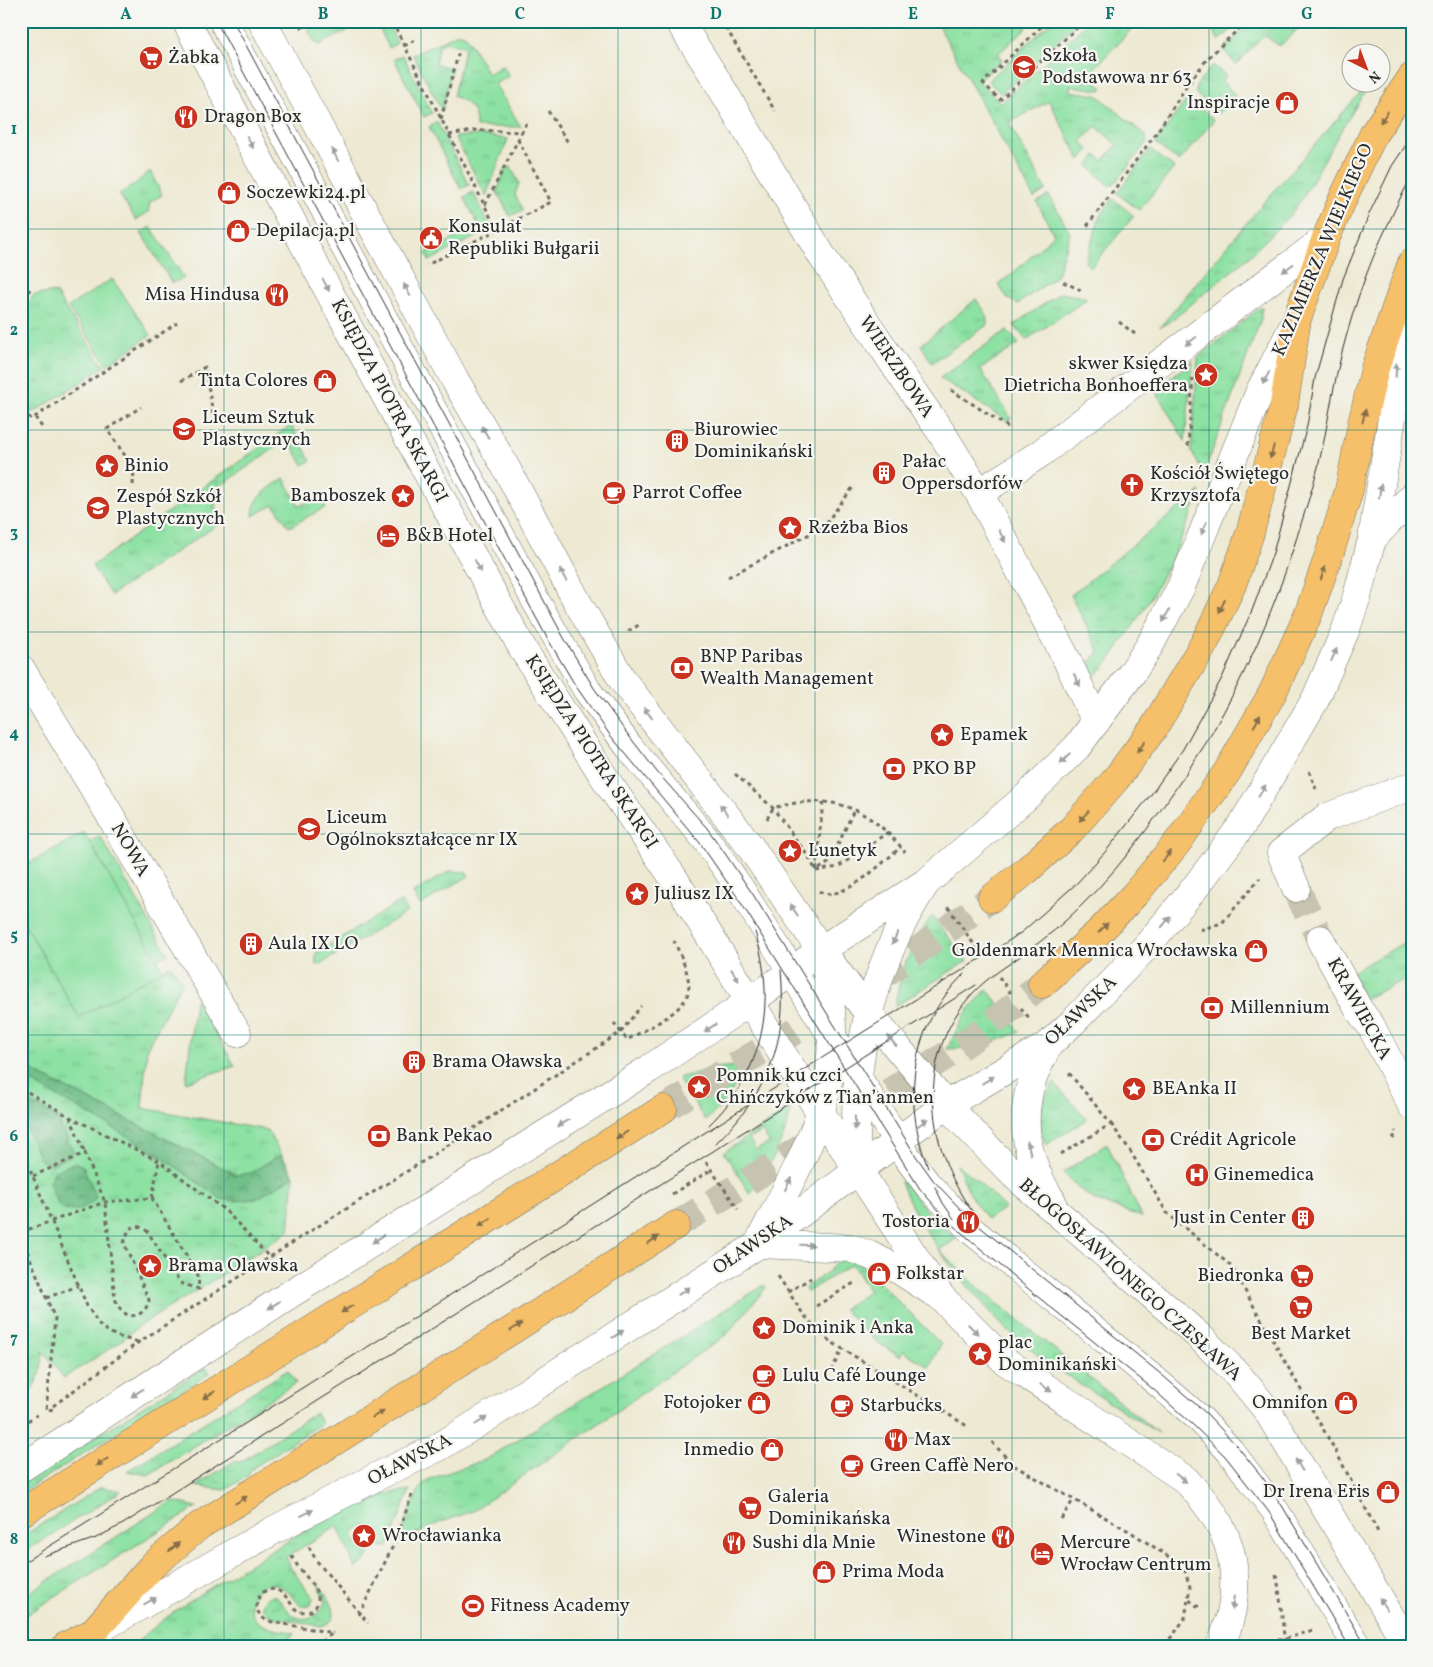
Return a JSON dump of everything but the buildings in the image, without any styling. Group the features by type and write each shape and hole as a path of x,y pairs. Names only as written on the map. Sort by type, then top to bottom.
{"main road":[{"name":"KAZIMIERZA WIELKIEGO","path":"1297,319 1326,238 1344,196 1374,133 1412,77"},
{"path":"1042,984 1101,930 1136,893 1177,843 1227,772 1272,694 1308,615 1330,552 1349,490 1375,368 1412,262"},
{"path":"992,898 1026,871 1070,830 1116,779 1153,729 1205,642 1232,585 1255,516 1284,405 1297,319"},
{"path":"21,1513 663,1109"},
{"path":"89,1639 153,1565 199,1526 676,1225"},
{"name":"OŁAWSKA","path":"66,1646 89,1639"}],"street":[{"name":"KSIĘDZA PIOTRA SKARGI","path":"186,21 327,288 524,651 606,780 675,880 858,1171"},
{"path":"223,21 538,605 587,690 630,748 708,842 745,896 898,1141 927,1184 971,1230 1143,1370 1200,1420 1230,1451 1274,1509 1357,1646"},
{"path":"262,21 622,681 744,838 822,950 830,991 833,1037 831,1063 821,1110 813,1134 758,1244 850,1248 896,1268 941,1297"},
{"name":"WIERZBOWA","path":"679,21 822,256 980,493 1067,660 1096,722"},
{"path":"287,139 375,229"},
{"path":"980,493 1041,452 1326,238"},
{"path":"1372,539 1392,418 1397,369 1396,307"},
{"name":"KAZIMIERZA WIELKIEGO","path":"1096,722 1150,645 1180,587 1260,391 1297,319"},
{"path":"1372,539 1412,497"},
{"name":"OŁAWSKA","path":"89,1639 274,1530 439,1447 758,1244 946,1105 1048,1045 1146,947 1197,885 1242,825 1315,700 1349,621 1372,539"},
{"path":"551,693 563,648"},
{"name":"NOWA","path":"21,669 107,810 237,1033"},
{"path":"1096,722 1077,747 935,891 906,915 876,985 860,1048 855,1107 855,1141 858,1171 941,1297 1005,1361 1186,1480 1204,1500 1218,1520 1229,1547 1234,1570 1235,1596 1220,1646"},
{"path":"1296,888 1286,849 1327,817 1412,786"},
{"path":"21,1468 34,1455 644,1072 751,1001 822,950 935,891"},
{"name":"KRAWIECKA","path":"1320,938 1359,1010 1371,1026 1412,1106"},
{"name":"BŁOGOSŁAWIONEGO CZESŁAWA","path":"822,950 868,1013 946,1105 1006,1168 1199,1336 1251,1390 1267,1410 1406,1636"},
{"path":"1048,1045 1032,1081 1026,1114 1026,1138 1032,1163 1040,1182 1066,1222"}],"path":[{"path":"299,28 314,21"},
{"path":"392,21 497,230"},
{"path":"722,21 775,111"},
{"path":"1047,21 983,82 1000,100 1084,21"},
{"path":"1087,226 1157,132 1186,87 1210,55 1247,21"},
{"path":"404,46 416,40"},
{"path":"441,119 459,51"},
{"path":"548,111 569,144"},
{"path":"484,205 527,122"},
{"path":"449,135 477,130 522,132"},
{"path":"422,268 551,202 518,140"},
{"path":"1064,282 1080,290"},
{"path":"21,297 31,289"},
{"path":"1119,322 1135,334"},
{"path":"21,412 32,420 177,323"},
{"path":"181,381 204,367 215,426"},
{"path":"1188,446 1194,368"},
{"path":"945,386 1011,429"},
{"path":"134,485 134,469 107,429 141,407"},
{"path":"36,417 42,427"},
{"path":"728,577 823,527 854,486"},
{"path":"1306,766 1327,817"},
{"path":"773,808 794,802 823,802 854,810 870,818 888,832 905,852"},
{"path":"816,871 823,802"},
{"path":"816,871 830,862 854,810"},
{"path":"782,820 810,859 816,871"},
{"path":"816,871 838,867 888,832"},
{"path":"856,884 901,848"},
{"path":"1222,923 1286,849"},
{"path":"935,891 980,953"},
{"path":"614,1023 627,1040 677,1011 688,994 687,971 671,936"},
{"path":"53,1406 139,1342 301,1236 430,1157 621,1032 641,1006"},
{"path":"1064,1068 1111,1124 1129,1149 1167,1213 1231,1266 1335,1450 1382,1539"},
{"path":"21,1088 70,1116 159,1161 226,1211 270,1258"},
{"path":"70,1116 105,1202 115,1299 122,1311 130,1315 142,1314 146,1310 149,1300 124,1243 129,1229 135,1226 142,1227 148,1232 180,1283 199,1289 198,1275 152,1198 159,1161"},
{"path":"1054,1158 1111,1124"},
{"path":"21,1148 87,1306 101,1327 116,1336 139,1342"},
{"path":"33,1176 85,1153"},
{"path":"706,1162 738,1209"},
{"path":"21,1232 105,1202 152,1198"},
{"path":"21,1236 55,1319 46,1410"},
{"path":"778,1276 803,1314 825,1338 967,1426"},
{"path":"816,1306 861,1279"},
{"path":"788,1292 802,1283"},
{"path":"46,1298 78,1286"},
{"path":"831,1372 843,1348"},
{"path":"21,1425 37,1415"},
{"path":"992,1442 1014,1465 1129,1531 1177,1562 1185,1571 1190,1587 1185,1618 1163,1646"},
{"path":"1061,1519 1074,1499"},
{"path":"360,1615 394,1544"},
{"path":"311,1553 368,1623"},
{"path":"291,1554 296,1565 318,1594 317,1606 311,1612 299,1612 280,1592 271,1590 264,1592 258,1599 257,1611 260,1616 268,1621 332,1633 315,1646"},
{"path":"1248,1644 1285,1640 1318,1629"}],"green space":[{"path":"326,21 367,21 319,45 315,43 308,30"},
{"path":"376,21 386,21 397,43 389,48"},
{"path":"936,21 1033,21 998,54 1002,60 979,81 1001,103 1089,21 1139,21 1088,75 1103,88 1101,90 1070,86 1070,91 1097,95 1146,136 1147,142 1114,184 1110,186 1088,166 1096,155 1103,161 1117,145 1096,126 1081,142 1089,149 1080,160 1049,101 1009,123 1046,190 1034,198"},
{"path":"1052,21 1079,21 1001,94 988,81"},
{"path":"1207,21 1241,21 1219,41"},
{"path":"1253,21 1306,21 1280,46 1265,36 1262,37 1236,65 1223,49"},
{"path":"458,33 466,36 488,74 503,65 509,76 495,84 521,127 476,127 475,115 471,107 453,96 465,47 446,42 439,46 435,64 452,68 442,111 413,55"},
{"path":"403,55 432,113 424,117 394,59"},
{"path":"1213,65 1226,76 1222,81 1235,95 1219,114 1196,94 1196,86"},
{"path":"1361,92 1365,92 1302,199 1290,215 1250,256 1172,320 1160,327 1259,208"},
{"path":"1188,98 1214,120 1179,162 1155,143"},
{"path":"437,122 469,185 461,189 429,127"},
{"path":"479,135 508,139 486,196 455,137"},
{"path":"1150,149 1174,168 1139,210 1117,193"},
{"path":"511,167 519,183 515,195 523,210 510,216 497,192 505,169"},
{"path":"150,171 162,195 150,202 148,212 136,220 119,194 134,185"},
{"path":"473,192 491,229 429,261 426,253 479,226 464,197"},
{"path":"1049,195 1070,233 1058,272 1054,278 1018,304 1008,299 998,284 1011,275 1054,235 1037,202"},
{"path":"1113,199 1134,216 1091,267 1085,262 1100,216"},
{"path":"151,227 184,278 172,283 141,233"},
{"path":"112,279 151,335 107,365 68,307"},
{"path":"55,292 104,367 33,413 21,405 21,319 26,306 34,295"},
{"path":"1060,293 1085,297 1087,299 1026,340 1014,325"},
{"path":"976,299 987,315 987,325 932,363 921,345"},
{"name":"skwer Księdza Dietricha Bonhoeffera","path":"1263,307 1260,314 1262,316 1204,473 1191,451 1198,357"},
{"path":"1007,330 1019,344 980,369 1011,418 1007,421 940,378"},
{"path":"1193,360 1185,441 1155,390"},
{"path":"291,425 311,461 303,465 288,439 220,486 215,507 220,523 111,595 92,566"},
{"path":"284,478 299,506 320,496 326,507 289,527 274,505 253,516 259,498"},
{"path":"1200,491 1184,532 1155,590 1105,666 1093,677 1088,676 1085,669 1099,651 1071,595"},
{"path":"84,832 163,970 79,1017 21,918 21,868"},
{"path":"100,836 168,954 157,960 89,842"},
{"path":"450,871 466,872 469,876 420,905 413,893"},
{"path":"401,901 407,912 319,965 316,964 316,953"},
{"path":"932,916 967,961 895,1006 903,969 918,937"},
{"path":"21,918 79,1017 171,965 182,982 147,1048 142,1108 267,1130 294,1176 289,1231 139,1326 117,1344 64,1378 43,1351 38,1379 21,1403"},
{"path":"1412,938 1412,976 1364,999 1352,972"},
{"path":"987,989 1019,1032 984,1044 947,1049 965,1014"},
{"path":"195,999 235,1066 186,1082"},
{"path":"21,1065 237,1175 251,1173 281,1154 294,1176 256,1199 236,1201 221,1199 155,1152 21,1076"},
{"path":"737,1066 744,1068 737,1082 728,1097 705,1120 678,1078 715,1068"},
{"path":"1054,1083 1087,1119 1046,1145 1040,1121 1042,1105"},
{"path":"26,1101 56,1116 73,1150 71,1155 51,1165 41,1160 21,1118 21,1102"},
{"path":"791,1108 781,1142 770,1164 750,1194 724,1152","holes":["762,1131 769,1143 756,1150 749,1139"]},
{"path":"1107,1144 1142,1217 1094,1200 1078,1188 1063,1172"},
{"path":"75,1162 83,1166 96,1196 88,1205 69,1211 64,1210 57,1202 49,1182 54,1172"},
{"path":"957,1165 977,1180 1005,1208 987,1219 973,1200"},
{"path":"903,1180 927,1212 956,1239 939,1250 917,1216 901,1183"},
{"path":"940,1251 980,1289 1158,1433 1063,1373 1010,1333 958,1275"},
{"path":"838,1258 856,1261 941,1344 929,1367 903,1351 900,1356 877,1342 843,1309 869,1292 852,1264 807,1292 805,1288 829,1271"},
{"path":"764,1285 766,1288 726,1335 473,1511 439,1523 400,1541 407,1516 420,1488 427,1480 487,1459"},
{"path":"206,1367 210,1373 21,1493 21,1484"},
{"path":"288,1370 296,1383 148,1475 127,1471"},
{"path":"315,1413 322,1423 250,1470 249,1475 225,1490 195,1486 236,1460 238,1463 242,1461"},
{"path":"101,1487 121,1491 21,1554 21,1537"},
{"path":"410,1490 388,1547 380,1547 374,1544 375,1534 370,1527 363,1525 356,1529 355,1539 368,1548 369,1555 366,1560 355,1568 338,1526 286,1557 290,1567 313,1597 311,1605 306,1607 302,1605 277,1585 263,1585 258,1589 254,1594 251,1607 252,1614 256,1620 269,1628 295,1633 278,1646 133,1646 183,1605 326,1517 364,1500 384,1494"},
{"path":"172,1501 197,1507 21,1618 21,1598"},
{"path":"318,1584 333,1608 334,1614 328,1623 320,1626 269,1616 262,1607 263,1601 266,1598 276,1596 288,1611 298,1618 312,1617 317,1614 325,1601"}],"tunnel":[{"path":"1296,888 1320,939"},
{"path":"663,1109 847,1000 992,898"},
{"path":"854,1115 969,1041 1042,984"},
{"path":"676,1225 820,1137"}],"tram line":[{"path":"216,21 546,636 575,685 610,735 700,843 738,898 920,1189 949,1222 1038,1297 1153,1389 1225,1456 1269,1512 1349,1646"},
{"path":"233,21 564,638 594,688 657,772 707,828 724,852 754,896 916,1156 933,1180 968,1217 1162,1375 1207,1414 1237,1446 1281,1504 1366,1646"},
{"path":"21,1564 993,951 1022,932 1077,883 1106,851 1153,792 1183,749 1222,678 1253,608 1273,553 1307,426 1315,378 1343,279 1370,212 1392,166 1412,136"},
{"path":"977,1218 960,1192 946,1164 938,1135 933,1105 935,1075 942,1045 955,1018 974,992 1048,936 1081,906 1115,870 1175,790 1208,740 1223,713 1257,644 1285,573 1318,467 1337,373 1353,314 1381,238 1412,177"},
{"path":"709,1125 728,1104 742,1082 754,1059 761,1035 765,1010 765,985 762,959 755,932"},
{"path":"715,1144 749,1106 761,1086 770,1065 777,1044 781,1021 781,970"},
{"path":"928,1168 915,1116 913,1091 916,1065 922,1041 932,1017 946,995 964,974"},
{"path":"44,1556 96,1538 123,1524 976,985"},
{"path":"935,1187 954,1219"}],"place":[{"name":"Żabka","path":"151,58"},
{"name":"Szkoła Podstawowa nr 63","path":"1024,67"},
{"name":"Inspiracje","path":"1287,103"},
{"name":"Dragon Box","path":"186,117"},
{"name":"Soczewki24.pl","path":"229,193"},
{"name":"Depilacja.pl","path":"238,231"},
{"name":"Konsulat Republiki Bułgarii","path":"431,238"},
{"name":"Misa Hindusa","path":"277,295"},
{"name":"skwer Księdza Dietricha Bonhoeffera","path":"1206,375"},
{"name":"Tinta Colores","path":"325,381"},
{"name":"Liceum Sztuk Plastycznych","path":"184,429"},
{"name":"Biurowiec Dominikański","path":"677,441"},
{"name":"Binio","path":"107,466"},
{"name":"Pałac Oppersdorfów","path":"884,473"},
{"name":"Kościół Świętego Krzysztofa","path":"1132,485"},
{"name":"Parrot Coffee","path":"614,493"},
{"name":"Bamboszek","path":"403,496"},
{"name":"Zespół Szkół Plastycznych","path":"98,508"},
{"name":"Rzeżba Bios","path":"790,528"},
{"name":"B&B Hotel","path":"388,536"},
{"name":"BNP Paribas Wealth Management","path":"682,668"},
{"name":"Epamek","path":"942,735"},
{"name":"PKO BP","path":"894,769"},
{"name":"Liceum Ogólnokształcące nr IX","path":"309,829"},
{"name":"Lunetyk","path":"790,851"},
{"name":"Juliusz IX","path":"637,894"},
{"name":"Aula IX LO","path":"251,944"},
{"name":"Goldenmark Mennica Wrocławska","path":"1256,951"},
{"name":"Millennium","path":"1212,1008"},
{"name":"Brama Oławska","path":"414,1062"},
{"name":"Pomnik ku czci Chińczyków z Tian’anmen","path":"699,1087"},
{"name":"BEAnka II","path":"1134,1089"},
{"name":"Bank Pekao","path":"379,1136"},
{"name":"Crédit Agricole","path":"1153,1140"},
{"name":"Ginemedica","path":"1197,1175"},
{"name":"Just in Center","path":"1303,1218"},
{"name":"Tostoria","path":"968,1222"},
{"name":"Brama Olawska","path":"150,1266"},
{"name":"Folkstar","path":"879,1274"},
{"name":"Biedronka","path":"1302,1276"},
{"name":"Best Market","path":"1301,1307"},
{"name":"Dominik i Anka","path":"764,1328"},
{"name":"plac Dominikański","path":"980,1354"},
{"name":"Lulu Café Lounge","path":"764,1376"},
{"name":"Fotojoker","path":"759,1403"},
{"name":"Omnifon","path":"1346,1403"},
{"name":"Starbucks","path":"842,1406"},
{"name":"Max","path":"896,1440"},
{"name":"Inmedio","path":"772,1450"},
{"name":"Green Caffè Nero","path":"852,1466"},
{"name":"Dr Irena Eris","path":"1388,1492"},
{"name":"Galeria Dominikańska","path":"750,1508"},
{"name":"Wrocławianka","path":"364,1536"},
{"name":"Winestone","path":"1003,1537"},
{"name":"Sushi dla Mnie","path":"734,1543"},
{"name":"Mercure Wrocław Centrum","path":"1042,1554"},
{"name":"Prima Moda","path":"824,1572"},
{"name":"Fitness Academy","path":"473,1606"}]}
